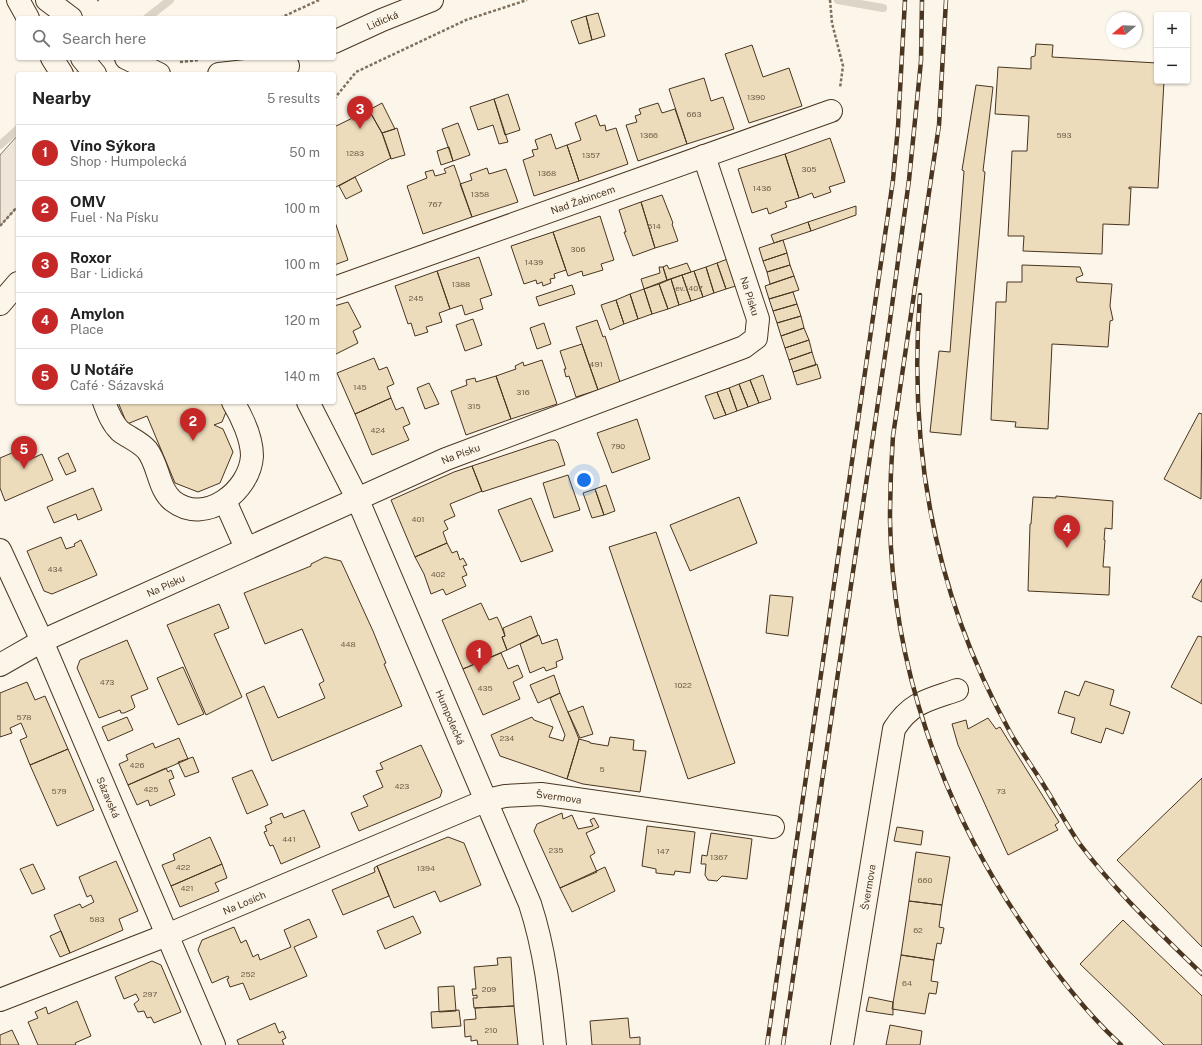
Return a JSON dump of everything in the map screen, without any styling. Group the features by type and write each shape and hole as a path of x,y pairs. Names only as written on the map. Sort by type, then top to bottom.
{"street":[{"path":"18,0 27,16"},
{"path":"30,0 44,16"},
{"path":"47,0 69,16"},
{"name":"Lidická","path":"336,41 382,20 432,0"},
{"path":"53,60 61,72"},
{"path":"84,60 93,72"},
{"path":"130,60 155,72"},
{"path":"211,66 287,68"},
{"name":"Nad Žabincem","path":"336,287 831,111"},
{"name":"Na Písku","path":"0,665 42,641 446,459 744,347 756,338 758,319 704,156"},
{"path":"105,404 114,425 122,432 140,442 149,452 165,491 172,501 183,507 195,510 203,510 225,501 236,491 249,472 252,455 249,439 234,404"},
{"name":"Humpolecká","path":"309,404 357,498 518,874 539,933 549,989 554,1045"},
{"path":"225,501 246,548"},
{"name":"Sázavská","path":"0,550 42,641 214,1045"},
{"name":"Švermova","path":"842,1045 894,729 903,714 918,704 957,690"},
{"name":"Švermova","path":"487,800 512,795 541,794 773,827"},
{"name":"Na Losích","path":"0,1000 168,935 487,800"}],"path":[{"path":"284,16 319,0"},
{"path":"336,97 356,72 466,20 526,0"},
{"path":"830,0 832,23 842,66 839,95 831,111"},
{"path":"177,62 211,66"},
{"path":"0,226 16,208"}],"shaded area":[{"path":"16,137 16,208 0,226 0,155"}],"building":[{"path":"598,13 605,36 592,40 586,16"},
{"path":"586,16 592,40 579,44 571,21"},
{"path":"1036,44 1053,45 1052,57 1154,63 1154,84 1164,84 1158,188 1129,187 1129,189 1131,188 1129,225 1103,224 1102,254 1023,251 1024,236 1008,236 1012,151 1027,151 1029,116 995,114 998,67 1031,69 1031,57 1035,56"},
{"path":"752,45 763,77 789,68 802,106 749,123 725,54"},
{"path":"704,78 711,101 723,97 734,129 687,144 669,89"},
{"path":"976,85 993,87 983,171 985,172 961,435 930,432 939,351 950,352 964,171 962,170"},
{"path":"508,94 520,130 505,135 494,99"},
{"path":"494,99 508,142 499,144 493,125 478,130 470,107"},
{"path":"382,103 395,129 382,133 369,110"},
{"path":"658,103 662,113 675,109 687,144 638,161 626,125 637,122 635,116 641,114 639,109"},
{"path":"369,110 383,135 391,158 336,187 336,126"},
{"path":"596,115 600,126 605,125 606,131 616,128 628,164 579,181 567,145 581,140 575,123"},
{"path":"458,123 470,155 453,161 442,129"},
{"path":"397,128 405,155 391,159 382,133"},
{"path":"551,134 556,149 567,145 579,181 534,196 523,160 534,156 532,150 538,149 535,140"},
{"path":"830,138 845,182 829,187 831,192 814,198 812,193 799,198 785,154"},
{"path":"449,147 453,161 441,165 437,151"},
{"path":"785,154 799,198 785,202 787,207 769,214 767,208 752,213 738,169"},
{"path":"454,165 472,217 423,234 407,186 427,178 425,172 433,170 435,176 446,173 444,169"},
{"path":"487,168 489,174 506,169 518,202 472,217 460,184 472,180 470,174"},
{"path":"355,177 362,191 346,199 339,186"},
{"path":"662,195 678,241 655,248 641,202"},
{"path":"641,202 655,248 633,256 624,232 626,232 619,210"},
{"path":"856,206 856,215 811,231 808,222"},
{"path":"600,216 614,260 601,264 603,270 583,276 582,271 568,276 553,232"},
{"path":"808,222 811,231 774,243 771,235"},
{"path":"336,225 348,260 336,264"},
{"path":"553,232 566,270 554,274 555,278 550,279 551,283 543,286 542,282 537,284 536,280 524,284 511,246"},
{"path":"783,240 787,253 763,261 759,248"},
{"path":"787,253 790,265 767,272 763,261"},
{"path":"479,257 492,295 480,299 483,309 465,315 462,305 450,309 437,271"},
{"path":"730,258 739,285 726,289 717,263"},
{"path":"687,263 691,272 667,280 663,267 667,265 669,269"},
{"path":"717,263 726,289 714,293 706,267"},
{"path":"790,265 794,276 770,284 767,272"},
{"path":"1022,265 1080,267 1083,275 1076,278 1077,282 1112,284 1110,306 1113,320 1110,321 1108,347 1052,344 1048,429 1015,427 1016,422 991,420 996,302 1006,302 1007,282 1022,282"},
{"path":"659,267 663,267 667,280 644,289 641,279 660,273"},
{"path":"706,267 714,293 703,297 694,271"},
{"path":"437,271 450,309 439,313 442,322 426,327 428,332 415,336 411,323 408,324 395,286"},
{"path":"694,271 703,297 691,301 682,275"},
{"path":"682,275 691,301 679,305 671,279"},
{"path":"794,276 799,290 769,299 765,286"},
{"path":"671,279 679,305 668,309 659,284"},
{"path":"659,284 668,309 652,314 644,289"},
{"path":"572,285 575,294 539,306 536,297"},
{"path":"644,289 652,314 638,319 630,294"},
{"path":"793,292 797,304 773,311 769,299"},
{"path":"630,294 638,319 624,324 616,300"},
{"path":"616,300 624,324 610,330 601,305"},
{"path":"348,302 361,327 353,331 358,343 336,354 336,305"},
{"path":"797,304 801,316 777,323 773,311"},
{"path":"801,316 804,328 781,336 777,323"},
{"path":"473,319 482,345 465,351 456,325"},
{"path":"597,320 603,337 605,336 620,382 598,390 576,327"},
{"path":"544,323 551,344 537,349 530,328"},
{"path":"804,328 809,340 785,348 781,336"},
{"path":"809,340 812,352 789,360 785,348"},
{"path":"582,344 598,390 576,397 569,376 566,377 564,369 566,369 560,351"},
{"path":"812,352 816,365 793,372 789,360"},
{"path":"374,358 379,370 387,367 394,384 387,387 391,398 355,414 337,373"},
{"path":"542,360 557,404 511,419 496,376 516,369 515,366 523,362 524,366"},
{"path":"817,364 821,378 797,385 793,372"},
{"path":"763,375 771,399 759,403 750,380"},
{"path":"496,376 511,419 466,435 451,391 467,385 466,380 475,378 476,382"},
{"path":"750,380 759,403 748,407 739,384"},
{"path":"429,383 439,404 425,409 417,388"},
{"path":"739,384 748,407 737,411 729,388"},
{"path":"729,388 737,411 726,415 717,392"},
{"path":"717,392 726,415 714,419 705,396"},
{"path":"391,398 396,410 403,407 410,424 403,427 409,440 372,455 355,414"},
{"path":"119,404 229,404 222,422 214,425 223,429 233,452 220,483 198,492 175,483 147,416 127,424"},
{"path":"1199,413 1202,414 1201,499 1164,479"},
{"path":"637,419 650,459 612,473 597,433"},
{"path":"550,440 555,440 558,443 565,465 482,492 472,466"},
{"path":"26,447 31,459 42,454 53,480 5,501 0,488 0,458"},
{"path":"68,453 76,471 66,475 58,458"},
{"path":"472,466 482,491 450,504 455,516 444,521 448,529 443,532 447,543 415,557 391,500 454,472"},
{"path":"568,475 580,510 554,518 543,483"},
{"path":"606,485 615,511 604,515 595,489"},
{"path":"93,488 102,510 78,520 76,514 54,523 47,507"},
{"path":"595,489 604,515 592,518 583,493"},
{"path":"1056,496 1113,501 1112,529 1105,528 1104,540 1103,567 1110,567 1109,595 1028,591 1030,524 1033,497 1056,498"},
{"path":"739,497 757,543 690,571 670,525"},
{"path":"531,498 553,551 521,562 498,510"},
{"path":"656,532 735,763 688,779 609,547"},
{"path":"61,537 66,549 75,546 74,544 81,540 97,575 52,594 44,591 27,551"},
{"path":"447,543 452,553 457,551 460,560 463,558 467,565 463,566 467,575 462,577 466,586 446,595 443,589 431,594 424,574 415,557"},
{"path":"325,557 341,561 373,631 386,663 384,664 402,706 272,761 246,694 264,686 278,718 325,698 319,684 324,681 302,629 265,644 244,593 311,566 311,564"},
{"path":"1202,579 1202,602 1192,597"},
{"path":"770,595 793,597 788,636 766,633"},
{"path":"481,603 489,620 497,617 505,636 502,637 507,650 463,669 442,620"},
{"path":"219,604 229,628 214,634 242,697 206,715 167,625"},
{"path":"531,616 538,635 507,650 502,637 505,636 503,628"},
{"path":"539,635 542,644 557,639 563,659 556,662 557,667 546,671 544,667 530,673 520,644"},
{"path":"1198,636 1202,637 1202,704 1171,687"},
{"path":"127,640 148,689 131,696 135,707 133,709 124,713 121,713 120,710 99,718 77,668 80,660"},
{"path":"501,653 508,669 518,665 523,677 513,682 520,699 483,715 463,669"},
{"path":"183,667 204,714 178,725 157,678"},
{"path":"554,675 560,693 538,703 530,685"},
{"path":"1085,681 1114,690 1110,705 1130,712 1123,734 1106,728 1101,743 1071,733 1075,718 1058,713 1065,691 1079,696"},
{"path":"27,682 35,700 45,696 68,749 30,765 20,740 27,737 21,723 10,728 12,733 0,737 0,693"},
{"path":"560,693 579,739 567,779 500,756 491,735 532,717 534,720 553,727 549,737 563,741 565,735 550,698"},
{"path":"583,706 593,734 580,738 568,712"},
{"path":"127,717 133,730 108,741 102,727"},
{"path":"988,718 996,729 1000,727 1059,822 1055,825 1058,830 1008,855 958,745 952,724 966,720 968,729"},
{"path":"610,737 634,740 633,750 646,751 640,792 583,784 567,779 579,739 590,743 608,746"},
{"path":"179,738 188,759 128,785 119,764 128,760 126,755 153,743 155,748"},
{"path":"421,745 442,791 440,797 359,831 351,813 368,806 363,796 383,787 376,771 383,769 380,763"},
{"path":"68,749 94,810 57,826 30,765"},
{"path":"193,757 199,772 185,777 178,762"},
{"path":"166,768 168,772 171,770 174,778 169,780 175,795 150,806 148,800 137,805 128,785"},
{"path":"252,770 268,805 247,814 232,778"},
{"path":"1202,778 1202,947 1117,860"},
{"path":"304,810 320,847 281,864 273,845 270,846 264,832 267,831 265,826 272,823 270,818 282,813 284,818"},
{"path":"562,813 563,819 572,815 578,829 593,826 590,820 594,818 599,827 586,833 595,853 590,856 597,872 560,888 534,831 537,824"},
{"path":"647,826 695,832 690,873 675,871 674,875 656,873 656,869 642,866"},
{"path":"897,827 923,831 921,845 894,841"},
{"path":"711,833 752,839 747,879 722,876 717,881 708,880 705,875 706,864 701,864 702,855 707,856"},
{"path":"210,837 222,864 171,886 162,865 175,860 173,854"},
{"path":"448,837 464,843 481,885 440,902 435,891 394,908 377,866"},
{"path":"916,852 950,857 942,905 909,901"},
{"path":"116,861 138,911 119,919 123,930 70,953 54,915 80,904 82,908 94,902 91,895 87,897 79,877"},
{"path":"33,864 45,889 32,894 20,869"},
{"path":"222,864 227,878 215,883 219,891 180,907 171,886"},
{"path":"377,866 389,896 343,915 332,890 375,872 374,868"},
{"path":"605,867 615,891 572,912 560,888"},
{"path":"909,901 942,905 939,927 944,928 941,944 937,943 934,960 901,955"},
{"path":"413,916 421,933 385,949 377,931"},
{"path":"309,919 317,937 294,947 307,976 250,1000 243,983 230,987 227,979 229,978 228,976 212,983 198,950 202,940 234,927 241,943 246,940 253,957 258,954 260,960 291,947 284,930"},
{"path":"1123,920 1202,996 1202,1045 1164,1045 1080,964"},
{"path":"61,931 70,953 60,957 50,936"},
{"path":"901,955 934,960 931,981 938,982 936,994 929,993 925,1014 892,1009"},
{"path":"511,957 514,1006 474,1008 473,998 477,998 477,995 473,996 472,989 476,989 474,967 498,965 497,958"},
{"path":"152,961 161,965 181,1012 154,1023 151,1017 147,1018 144,1011 138,1012 134,1004 139,1000 136,994 124,999 115,977"},
{"path":"454,986 456,1011 439,1012 438,987"},
{"path":"869,997 893,1002 893,1015 866,1011"},
{"path":"77,1001 91,1036 75,1043 76,1045 38,1045 28,1022 38,1018 35,1012 46,1007 48,1014"},
{"path":"514,1006 518,1045 478,1045 477,1040 471,1041 471,1036 465,1037 464,1020 476,1019 475,1008"},
{"path":"459,1010 461,1026 432,1028 431,1012"},
{"path":"628,1018 630,1038 640,1037 640,1045 592,1045 590,1021"},
{"path":"275,1023 279,1033 283,1031 286,1038 282,1040 284,1045 239,1045 237,1040"},
{"path":"890,1025 922,1031 920,1045 886,1045"},
{"path":"12,1030 19,1045 0,1045 0,1035"}],"waterway":[{"path":"150,16 170,0"},
{"path":"838,0 883,8"},
{"path":"81,72 95,60"},
{"path":"0,145 16,131"}],"railway":[{"path":"767,1045 893,180 898,127 905,0"},
{"path":"783,1045 888,335 909,180 921,61 922,0"},
{"path":"946,0 939,125 893,436 890,520 893,574 900,628 912,680 927,732 946,783 968,832 994,879 1045,957 1068,988 1107,1032 1121,1045"},
{"path":"920,295 917,353 918,409 923,465 932,520 945,574 962,628 984,680 1010,732 1079,843 1122,894 1202,974"}],"place":[{"name":"Roxor","path":"360,129"},
{"name":"OMV","path":"193,441"},
{"name":"U Notáře","path":"24,469"},
{"name":"Amylon","path":"1067,548"},
{"name":"Víno Sýkora","path":"479,673"}]}
